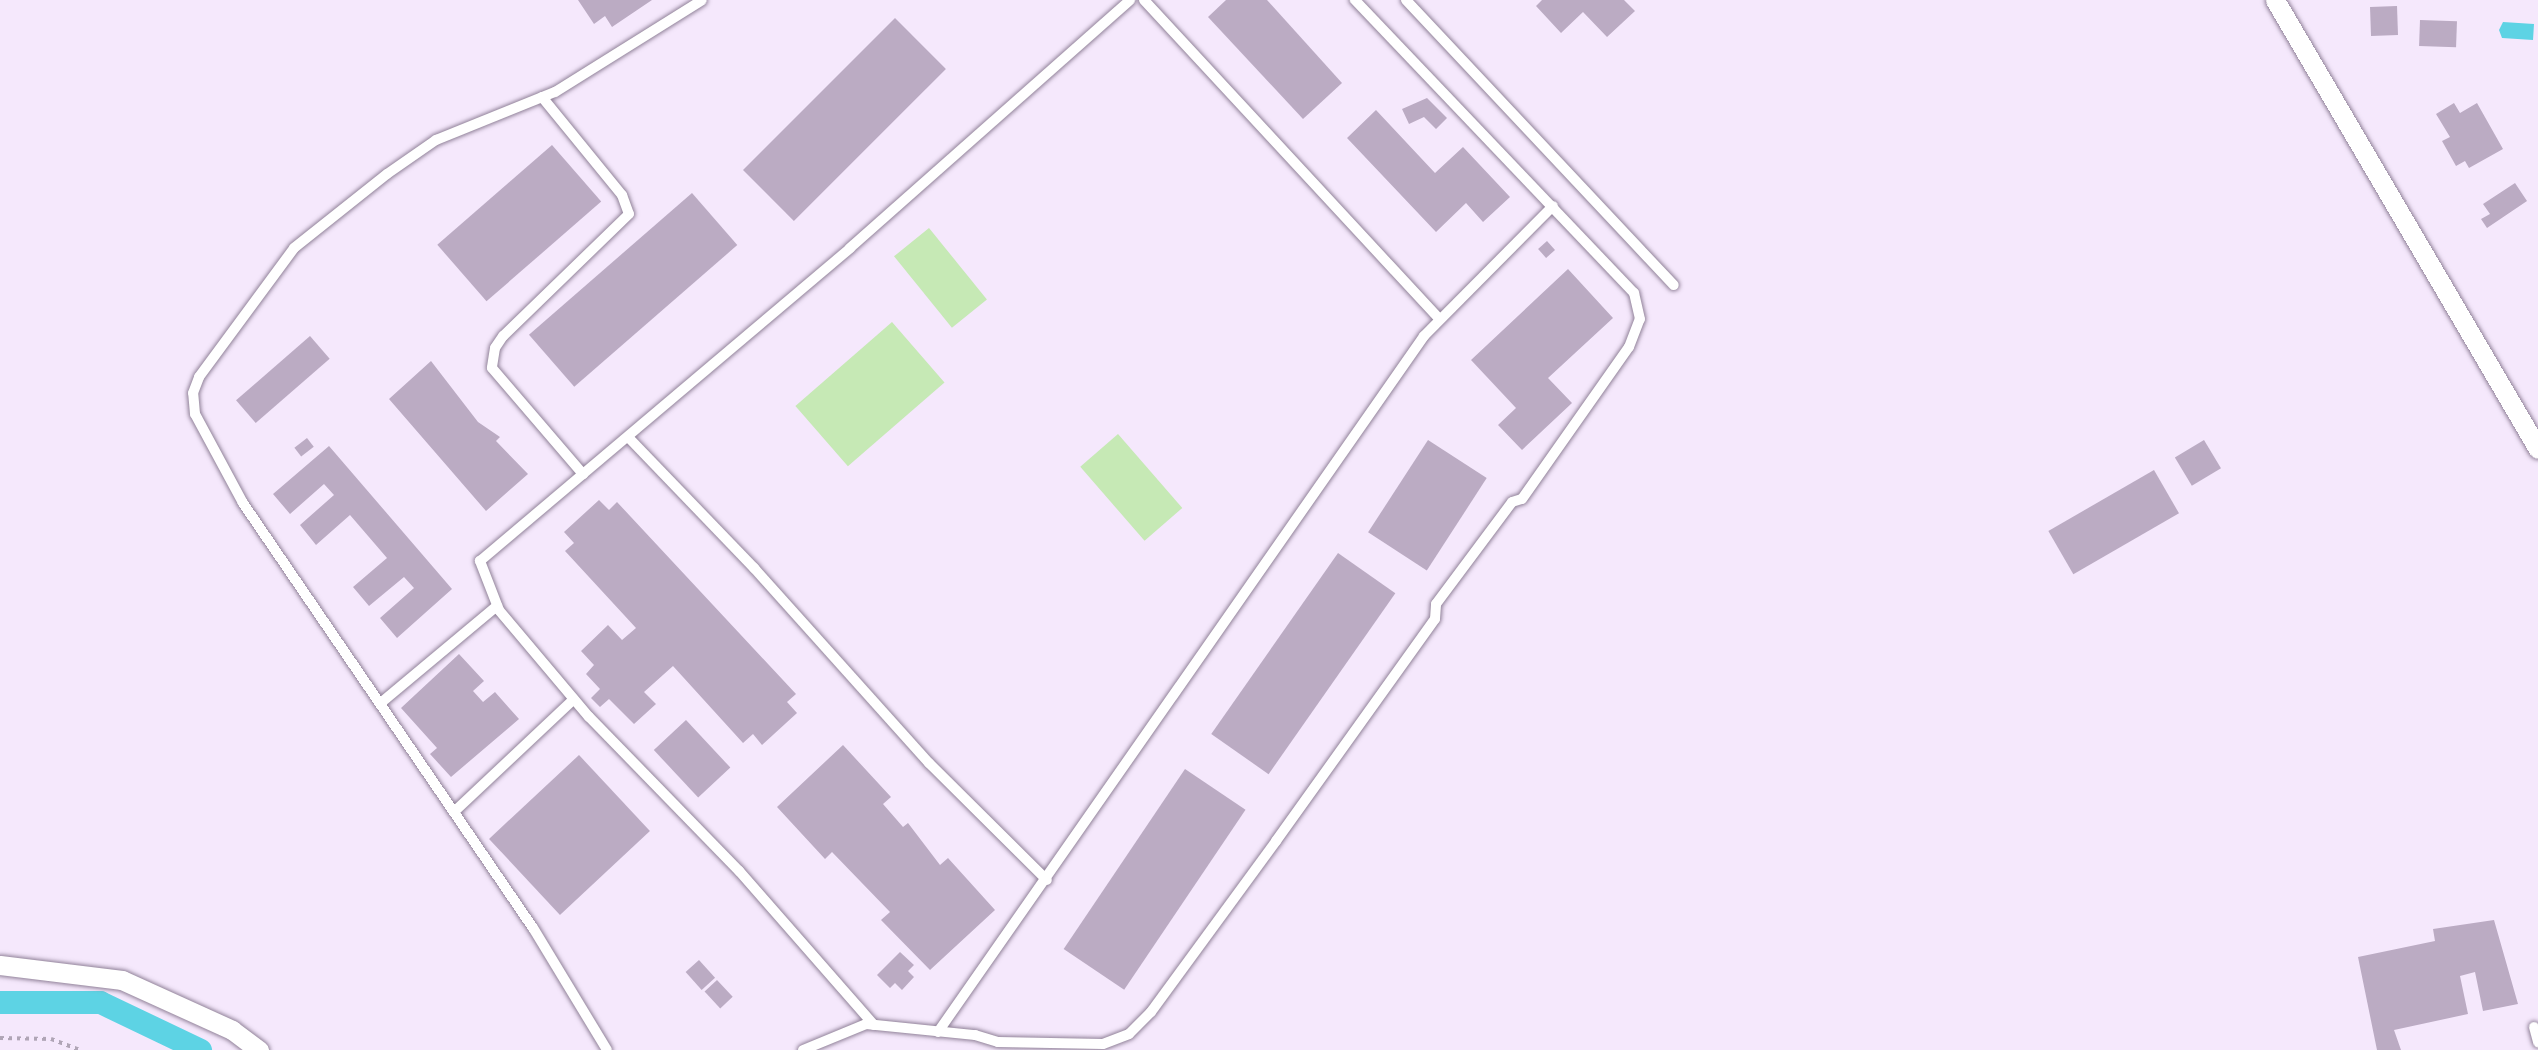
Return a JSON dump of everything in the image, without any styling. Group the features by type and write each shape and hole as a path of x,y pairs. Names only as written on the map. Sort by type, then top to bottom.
{"street":[{"path":"2275,0 2538,449"},
{"path":"0,965 122,980 232,1030 259,1050"}],"lane":[{"path":"607,1050 455,811 243,503 195,414 193,393 200,377 294,248 436,140 542,97 702,0"},
{"path":"874,1025 739,871 574,699 497,606 480,561 628,437 1130,0"},
{"path":"1144,0 1438,318"},
{"path":"803,1050 866,1024 998,1042 1103,1044 1129,1034 1151,1012 1388,686 1434,619 1436,604 1513,502 1522,499 1629,347 1640,319 1634,293 1355,0"},
{"path":"1406,0 1674,285"},
{"path":"542,97 622,195 629,214 503,336 495,348 492,368 583,474"},
{"path":"938,1032 1438,318 1553,206"},
{"path":"628,437 754,568 929,763 1047,880"},
{"path":"382,702 497,606"},
{"path":"455,811 574,699"},
{"path":"2534,1027 2538,1042"}],"path":[{"path":"0,1038 51,1039 79,1050"}],"green space":[{"path":"929,228 987,299 952,328 894,256"},
{"path":"892,322 944,382 848,466 795,406"},
{"path":"1118,434 1182,508 1145,541 1080,467"}],"water":[{"path":"2503,22 2534,24 2533,40 2502,38 2499,30"}],"building":[{"path":"578,0 652,0 612,27 605,16 594,24"},
{"path":"1226,0 1267,0 1342,83 1303,119 1208,17"},
{"path":"1542,0 1624,0 1635,11 1607,37 1583,12 1561,33 1536,6"},
{"path":"2397,6 2398,35 2371,36 2370,7"},
{"path":"895,18 946,69 794,221 743,170"},
{"path":"2420,20 2457,21 2456,47 2419,46"},
{"path":"1427,98 1447,118 1436,129 1424,117 1409,124 1402,109"},
{"path":"2454,103 2460,113 2477,103 2503,149 2469,168 2465,161 2456,166 2442,141 2450,137 2436,114"},
{"path":"1376,110 1435,173 1463,147 1510,197 1483,222 1466,203 1436,232 1347,138"},
{"path":"552,145 601,202 486,301 437,245"},
{"path":"2515,183 2527,201 2487,228 2481,219 2490,214 2483,204"},
{"path":"692,193 737,245 574,387 529,335"},
{"path":"1547,241 1555,250 1546,258 1538,249"},
{"path":"1568,269 1613,318 1548,378 1572,403 1522,450 1498,425 1516,408 1471,360"},
{"path":"310,336 330,359 256,423 236,400"},
{"path":"431,361 478,422 500,437 496,441 528,474 486,511 389,399"},
{"path":"307,438 314,447 301,457 294,448"},
{"path":"1428,440 1487,478 1427,570 1368,532"},
{"path":"2204,440 2221,468 2192,486 2175,458"},
{"path":"329,446 452,589 397,638 380,618 414,588 404,577 369,606 353,587 387,558 350,515 316,545 300,525 334,495 324,484 290,514 273,494"},
{"path":"2154,470 2179,513 2073,574 2048,531"},
{"path":"599,500 609,510 617,502 796,694 787,702 797,713 762,745 753,734 743,743 673,666 644,692 656,704 634,724 609,699 600,707 591,698 600,689 586,674 594,665 581,651 608,625 622,640 636,628 565,551 574,543 564,532"},
{"path":"1338,553 1395,593 1269,774 1211,734"},
{"path":"459,654 484,681 473,691 483,702 495,692 519,719 451,777 430,754 437,748 401,708"},
{"path":"686,720 730,768 698,798 654,750"},
{"path":"843,745 891,797 883,804 903,827 908,823 940,865 948,858 995,910 930,970 881,920 890,912 832,852 825,859 777,807"},
{"path":"579,755 650,831 560,915 489,839"},
{"path":"1185,769 1246,810 1124,990 1064,949"},
{"path":"2494,920 2518,1004 2483,1011 2475,972 2460,976 2468,1014 2394,1030 2401,1050 2377,1050 2358,957 2435,941 2433,929"},
{"path":"900,952 914,965 908,971 914,977 902,990 895,983 890,988 877,975"},
{"path":"699,960 715,978 702,990 686,972"},
{"path":"717,980 733,997 720,1008 705,992"}],"waterway":[{"path":"0,1002 100,1002 200,1050"}]}
